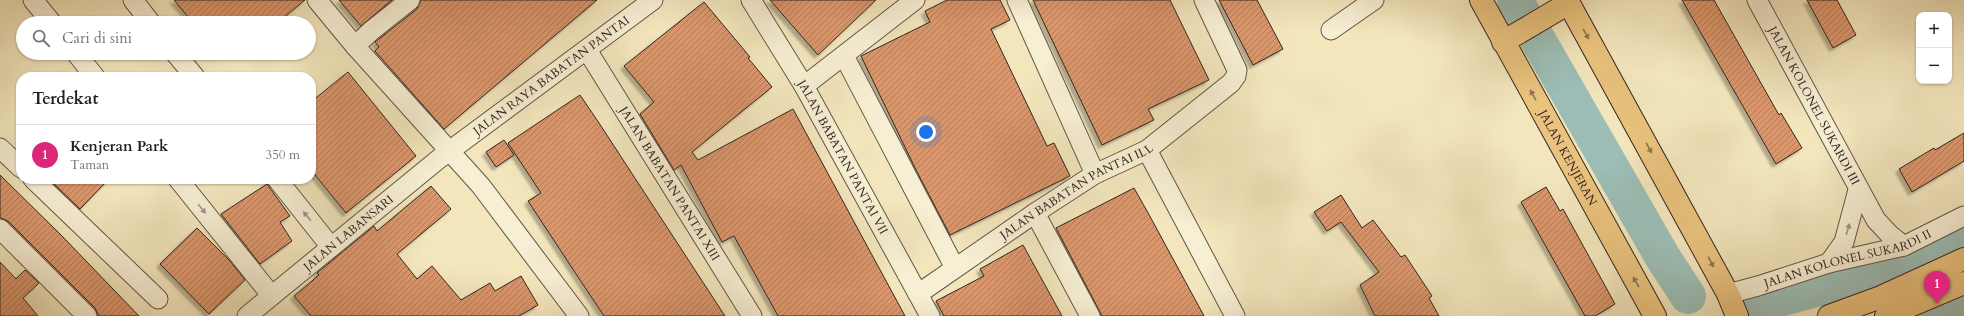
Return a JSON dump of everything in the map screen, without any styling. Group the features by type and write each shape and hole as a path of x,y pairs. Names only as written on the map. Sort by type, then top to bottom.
{"main road":[{"name":"JALAN KENJERAN","path":"1481,0 1506,40 1656,316"},
{"path":"1506,40 1567,3 1728,294 1737,316"},
{"path":"1829,316 1881,297 1964,259"},
{"path":"1886,316 1964,283"}],"street":[{"path":"33,0 46,16"},
{"path":"133,0 146,16"},
{"path":"316,0 355,46 481,186 572,314"},
{"path":"355,46 371,31 410,0"},
{"name":"JALAN RAYA BABATAN PANTAI","path":"450,150 587,50 652,0"},
{"name":"JALAN BABATAN PANTAI VII","path":"751,0 804,86 930,316"},
{"path":"804,86 915,0"},
{"path":"1017,0 1095,174"},
{"name":"JALAN BABATAN PANTAI ILL","path":"918,294 1035,213 1095,174 1148,150 1231,83 1236,76 1237,70 1204,0"},
{"path":"1331,30 1374,0"},
{"name":"JALAN KOLONEL SUKARDI III","path":"1757,0 1858,190 1876,220 1890,235 1904,246"},
{"name":"JALAN BABATAN PANTAI XIII","path":"587,50 752,316"},
{"path":"844,56 955,268"},
{"path":"82,60 91,72"},
{"path":"181,60 191,72"},
{"path":"0,148 16,163"},
{"name":"JALAN LABANSARI","path":"247,316 450,150"},
{"path":"1148,150 1235,316"},
{"path":"38,184 158,299"},
{"path":"182,184 272,295"},
{"path":"281,184 331,247"},
{"name":"JALAN KOLONEL SUKARDI III","path":"1829,263 1844,242 1858,190"},
{"path":"1035,213 1090,316"},
{"name":"JALAN KOLONEL SUKARDI II","path":"1728,294 1829,263 1904,246 1964,216"},
{"path":"0,229 87,316"}],"green space":[{"path":"1964,277 1964,316 1882,316"}],"building":[{"path":"174,0 305,0 286,16 187,16"},
{"path":"339,0 392,0 361,26"},
{"path":"421,0 597,0 444,129 375,51 379,47 375,42 417,9"},
{"path":"770,0 876,0 818,55"},
{"path":"947,0 1000,0 1010,20 991,29 1047,146 1054,143 1070,176 950,235 916,170 861,56 930,22 925,11"},
{"path":"1033,0 1170,0 1209,80 1148,109 1154,120 1102,145"},
{"path":"1219,0 1257,0 1283,49 1253,65"},
{"path":"1682,0 1714,0 1779,115 1781,113 1802,148 1776,164"},
{"path":"1807,0 1837,0 1856,35 1833,48"},
{"path":"704,2 750,57 748,58 772,87 692,152 698,160 793,109 905,316 778,316 734,236 722,242 681,165 674,170 640,114 654,102 624,66"},
{"path":"348,72 416,156 346,213 316,176 316,98"},
{"path":"580,95 725,316 604,316 528,201 541,193 508,143"},
{"path":"1964,133 1964,161 1912,192 1899,169 1934,148 1935,150"},
{"path":"504,140 514,155 496,167 486,152"},
{"path":"0,175 62,236 139,316 99,316 95,308 8,221 0,217"},
{"path":"54,184 104,184 80,209"},
{"path":"267,184 290,216 280,222 292,241 260,264 221,214"},
{"path":"431,186 451,209 397,254 417,279 432,266 461,300 490,283 495,291 521,276 538,305 519,316 311,316 294,296 319,275 317,273 374,226 377,231"},
{"path":"1546,187 1560,211 1563,209 1615,304 1595,316 1585,316 1521,202"},
{"path":"1134,188 1204,316 1102,316 1056,228"},
{"path":"1341,195 1362,228 1373,220 1401,257 1405,255 1432,296 1429,298 1439,316 1375,316 1360,285 1379,272 1341,222 1327,231 1314,212"},
{"path":"197,228 230,261 245,280 209,314 160,264"},
{"path":"1023,245 1062,316 944,316 936,301 984,276 980,269"},
{"path":"0,262 16,279 25,270 39,283 23,298 38,316 0,316"}],"waterway":[{"path":"1515,0 1662,256 1688,296"},
{"path":"1757,305 1908,264 1964,239"},
{"path":"1931,316 1964,300"}],"place":[{"name":"Kenjeran Park","path":"1937,304"}]}
